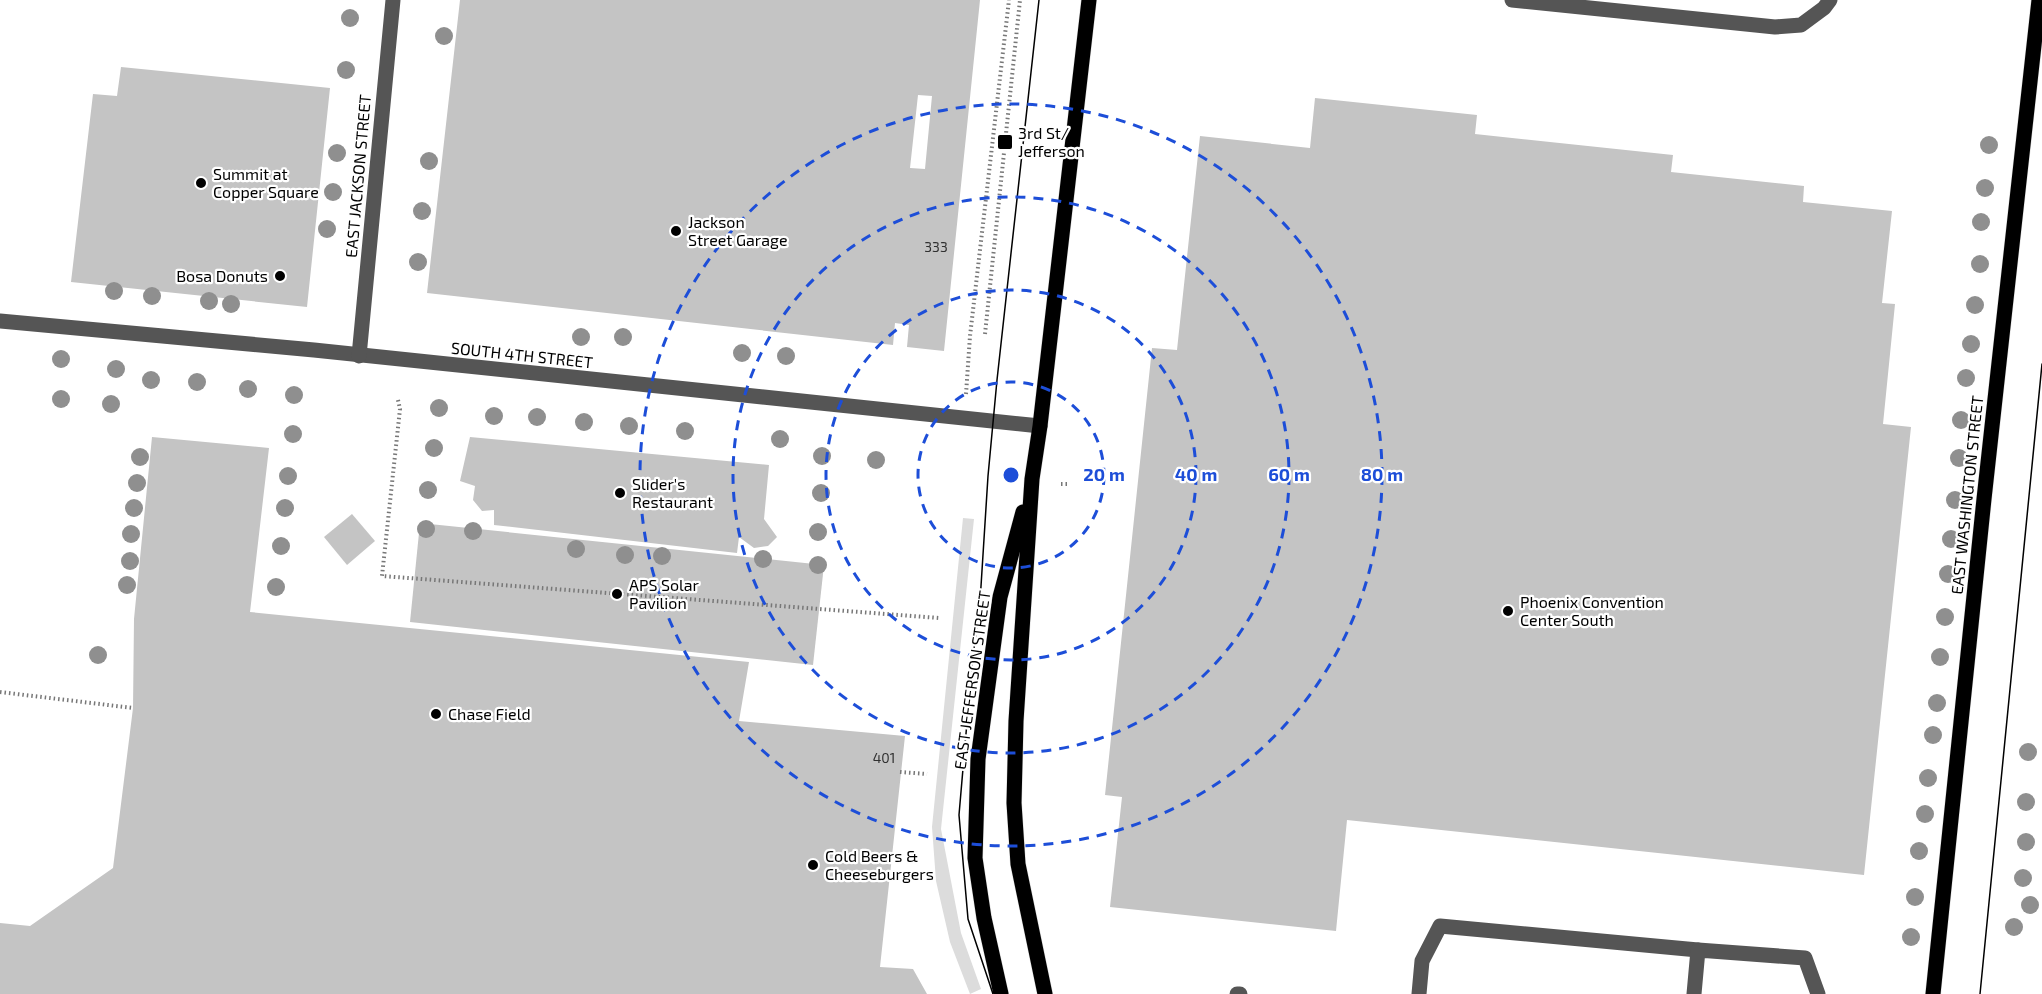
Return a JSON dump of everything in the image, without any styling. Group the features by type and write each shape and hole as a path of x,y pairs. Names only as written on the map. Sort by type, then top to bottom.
{"main road":[{"name":"EAST JEFFERSON STREET","path":"1045,994 1018,864 1014,803 1016,722 1032,479 1089,0"},
{"name":"EAST WASHINGTON STREET","path":"1933,994 2039,0"},
{"name":"EAST JEFFERSON STREET","path":"1001,994 984,918 975,858 978,759 1000,597 1032,479"}],"street":[{"name":"EAST JACKSON STREET","path":"359,356 393,0"},
{"path":"1512,0 1774,27 1801,25 1824,8 1830,0"},
{"name":"SOUTH 4TH STREET","path":"0,321 1040,426"},
{"path":"1419,994 1422,961 1440,926 1805,958 1818,994"},
{"path":"1694,994 1698,950"}],"path":[{"path":"966,394 970,336 1009,0"},
{"path":"985,334 1020,0"},
{"path":"398,400 400,409 382,576 939,618"},
{"path":"1061,484 1069,484"},
{"path":"0,692 133,708"},
{"path":"900,772 927,774"}],"shaded area":[{"path":"963,518 974,519 941,829 961,933 981,989 970,994 950,942 936,881 932,827"}],"building":[{"name":"Jackson Street Garage","path":"460,0 980,0 944,351 907,347 909,325 895,323 893,345 427,293","holes":["918,95 932,96 925,169 910,168"]},
{"name":"Summit at Copper Square","path":"121,67 330,88 307,307 71,282 93,94 117,96"},
{"name":"Phoenix Convention Center South","path":"1315,98 1477,115 1475,134 1673,155 1671,172 1804,186 1803,202 1892,211 1882,303 1895,304 1883,424 1911,427 1864,875 1347,820 1336,931 1110,907 1122,797 1105,795 1152,348 1177,350 1200,136 1310,148"},
{"name":"Chase Field","path":"152,437 269,448 250,612 749,662 739,721 905,736 880,967 913,969 927,994 0,994 0,923 30,926 113,868 133,708 134,619"},
{"name":"Slider's Restaurant","path":"470,437 769,465 764,519 777,537 768,546 754,548 739,537 737,553 494,525 494,510 482,511 473,500 475,486 460,481"},
{"path":"352,514 375,541 347,565 324,537"},
{"name":"APS Solar Pavilion","path":"420,523 824,565 813,665 410,622"}],"tram line":[{"path":"993,994 968,919 959,815 972,664 980,602 997,380 1039,0"},
{"path":"1980,994 2042,364"}],"place":[{"name":"3rd St/ Jefferson","path":"1005,142"},
{"name":"Summit at Copper Square","path":"201,183"},
{"name":"Jackson Street Garage","path":"676,231"},
{"name":"Bosa Donuts","path":"280,276"},
{"name":"Slider's Restaurant","path":"620,493"},
{"name":"APS Solar Pavilion","path":"617,594"},
{"name":"Phoenix Convention Center South","path":"1508,611"},
{"name":"Chase Field","path":"436,714"},
{"name":"Cold Beers & Cheeseburgers","path":"813,865"}]}
